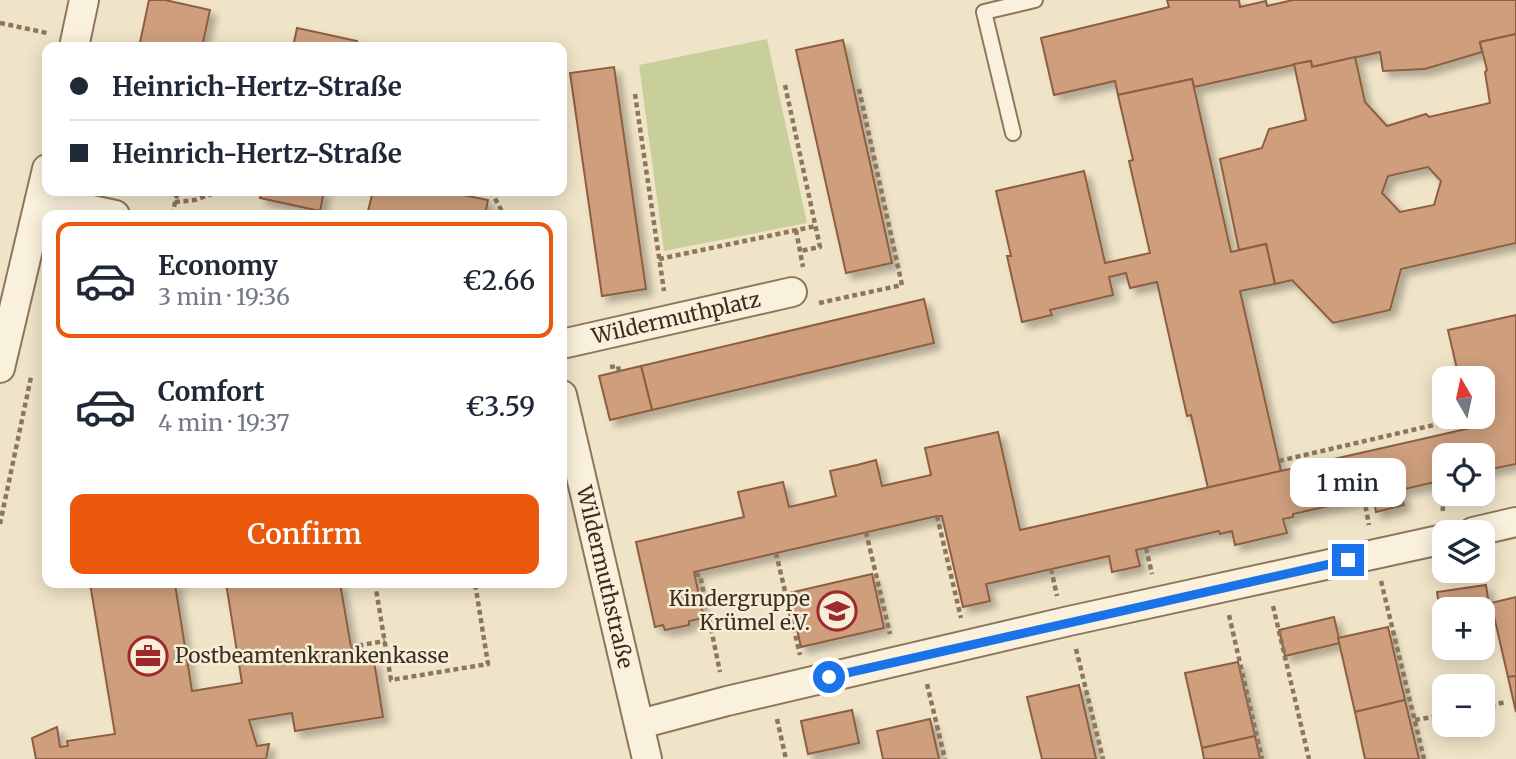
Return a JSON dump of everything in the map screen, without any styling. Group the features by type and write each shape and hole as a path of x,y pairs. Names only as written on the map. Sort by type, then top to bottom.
{"street":[{"path":"75,42 84,0"},
{"path":"0,368 42,195"},
{"path":"41,200 90,210"},
{"name":"Wildermuthplatz","path":"567,343 668,319 801,299"},
{"name":"Wildermuthstraße","path":"567,416 647,759"},
{"path":"1495,527 1516,523"},
{"path":"640,724 1069,621 1432,542"}],"lane":[{"path":"1013,133 984,12 1035,0"}],"path":[{"path":"0,23 71,42"},
{"path":"785,85 820,247 800,251"},
{"path":"801,299 902,285 859,89"},
{"path":"635,94 668,319"},
{"path":"173,210 177,196"},
{"path":"175,202 206,196"},
{"path":"659,259 816,226"},
{"path":"610,367 618,366 619,371"},
{"path":"0,524 33,371"},
{"path":"1279,461 1432,425"},
{"path":"1364,498 1424,759"},
{"path":"937,516 968,645"},
{"path":"866,532 944,759"},
{"path":"776,553 806,683"},
{"path":"695,575 700,575 727,701"},
{"path":"1267,578 1309,759"},
{"path":"1223,587 1262,759"},
{"path":"376,588 391,680 488,664 476,588"},
{"path":"1069,621 1102,759"},
{"path":"351,647 385,641"},
{"path":"771,691 786,759"},
{"path":"1495,704 1506,702"},
{"path":"1415,720 1432,717"}],"green space":[{"path":"767,39 807,223 664,251 639,65"}],"building":[{"path":"149,0 165,0 210,10 203,42 140,42"},
{"path":"1167,0 1239,0 1240,7 1266,1 1267,6 1293,0 1516,0 1516,34 1480,42 1482,52 1425,69 1383,71 1380,52 1312,67 1311,61 1194,87 1192,79 1118,95 1115,81 1054,95 1041,38 1169,7"},
{"path":"297,28 357,41 357,42 294,42"},
{"path":"1516,34 1516,243 1401,269 1390,310 1333,323 1292,280 1275,284 1266,244 1239,250 1220,159 1262,148 1269,129 1306,120 1294,64 1311,61 1312,67 1355,57 1365,102 1387,126 1426,114 1429,117 1490,103 1485,72 1487,70 1480,42","holes":["1428,167 1441,181 1434,205 1400,212 1382,193 1388,176"]},
{"path":"843,40 892,263 846,273 796,50"},
{"path":"614,67 646,289 602,296 570,73"},
{"path":"1192,79 1231,252 1266,244 1275,284 1240,291 1281,471 1208,488 1191,415 1187,416 1157,282 1130,288 1126,273 1109,277 1113,295 1050,310 1052,315 1022,322 996,191 1084,171 1105,263 1150,253 1129,161 1133,160 1118,95"},
{"path":"261,196 323,196 320,210"},
{"path":"372,196 468,196 488,200 486,210 368,210"},
{"path":"924,299 934,343 652,410 641,366"},
{"path":"1516,315 1516,464 1495,468 1495,443 1432,443 1432,483 1400,490 1404,505 1376,512 1373,496 1293,514 1293,517 1283,519 1287,533 1235,545 1232,531 1220,534 1219,531 1136,550 1140,566 1112,572 1109,556 986,584 990,601 963,607 942,516 937,516 694,572 704,618 689,621 689,625 665,630 663,625 655,627 636,542 744,517 738,492 783,482 789,507 836,496 830,471 876,460 882,486 931,475 925,448 998,432 1020,530 1466,429 1495,429 1495,366 1456,366 1448,330"},
{"path":"641,366 652,410 610,420 599,376"},
{"name":"Kindergruppe Krümel e.V.","path":"872,574 884,628 801,647 789,593"},
{"path":"1486,585 1488,597 1438,597 1437,592"},
{"path":"91,588 176,588 192,691 242,683 227,588 341,588 354,664 374,661 383,717 295,731 292,713 249,720 257,746 269,744 266,759 36,759 32,738 57,727 60,747 68,746 67,741 115,734"},
{"path":"1516,597 1516,676 1508,677 1495,620 1495,602"},
{"path":"1334,617 1340,643 1285,656 1279,630"},
{"path":"1388,627 1405,700 1355,712 1338,638"},
{"path":"1238,662 1255,736 1202,748 1185,673"},
{"path":"1516,676 1516,712 1508,677"},
{"path":"1079,685 1096,759 1042,759 1027,697"},
{"path":"1405,700 1419,759 1365,759 1355,712"},
{"path":"852,710 859,743 808,754 801,721"},
{"path":"930,719 939,759 883,759 877,731"},
{"path":"1255,736 1260,759 1204,759 1202,748"}],"place":[{"name":"Kindergruppe Krümel e.V.","path":"837,611"},
{"name":"Postbeamtenkrankenkasse","path":"148,656"}],"route":[{"path":"829,677 1348,560"}]}
